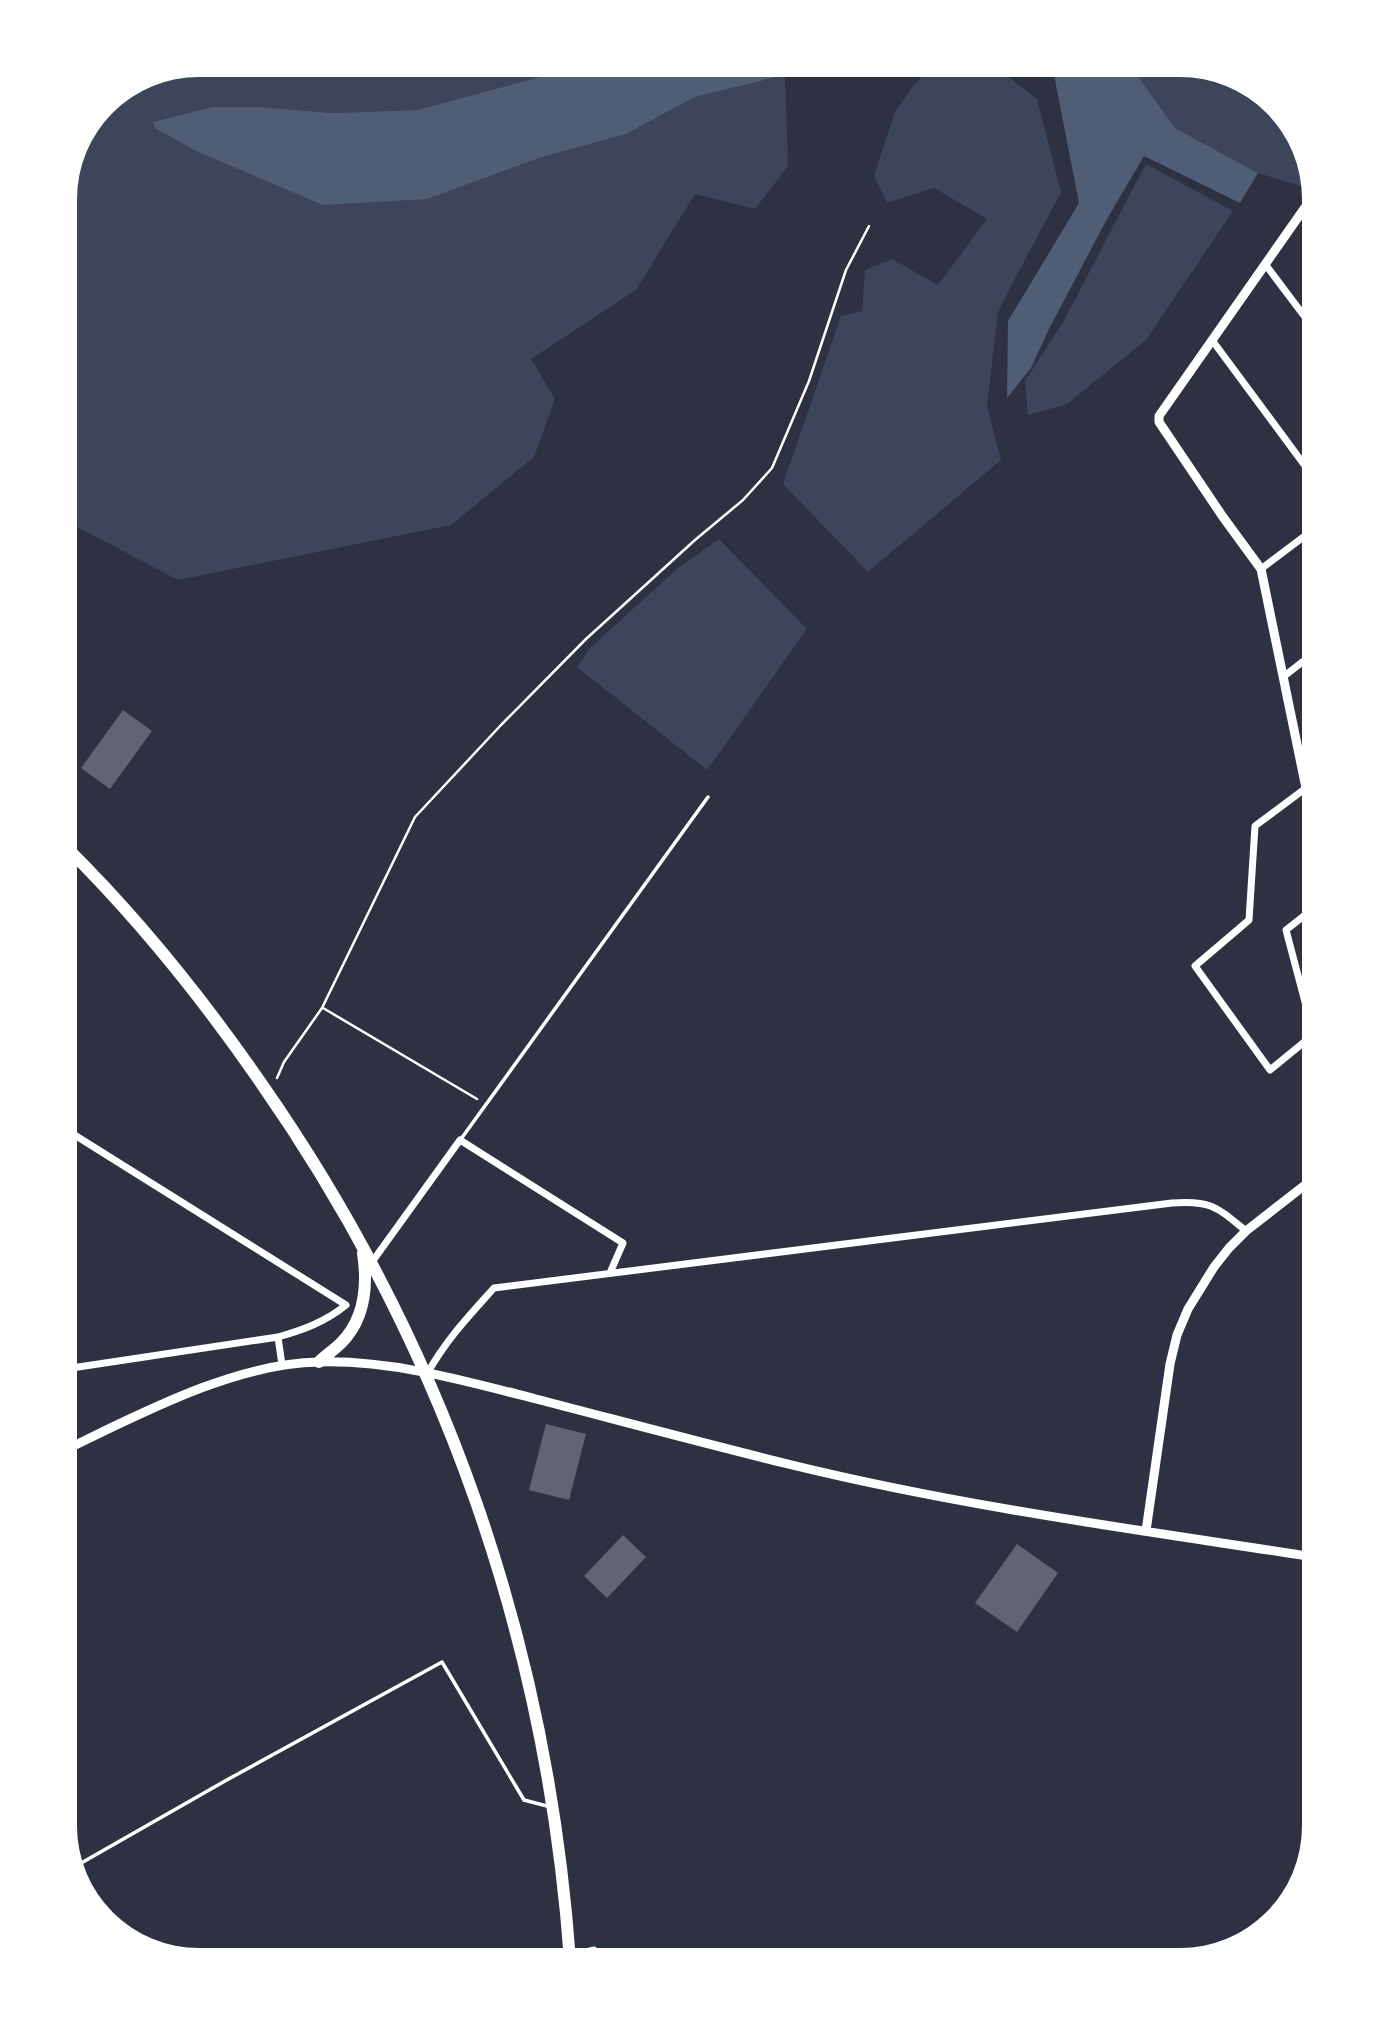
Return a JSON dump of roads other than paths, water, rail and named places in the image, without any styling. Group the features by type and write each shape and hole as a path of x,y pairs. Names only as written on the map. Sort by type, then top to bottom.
{"main road":[{"path":"77,859 170,962 235,1044 269,1094 316,1164 362,1243 427,1374 475,1498 514,1625 538,1721 554,1808 569,1948"},
{"path":"319,1362 341,1343 362,1311 365,1266 362,1243"}],"street":[{"path":"1302,212 1159,416 1159,422 1261,569 1302,753"},
{"path":"1265,264 1302,314"},
{"path":"1212,340 1302,462"},
{"path":"1261,569 1302,538"},
{"path":"1283,677 1302,662"},
{"path":"1302,791 1255,826 1249,919 1195,967 1270,1070 1302,1045"},
{"path":"1302,917 1286,930 1302,990"},
{"path":"77,1137 346,1305 332,1316 306,1329 278,1337 77,1367"},
{"path":"372,1262 460,1140 623,1243 610,1273"},
{"path":"1146,1531 1170,1364 1177,1335 1188,1309 1214,1267 1246,1231 1302,1187"},
{"path":"427,1374 453,1333 494,1288 1192,1201 1220,1210 1246,1231"},
{"path":"278,1337 282,1365"},
{"path":"77,1445 208,1385 282,1365 359,1363 427,1374 509,1392 794,1466 888,1486 1003,1509 1302,1555"}],"lane":[{"path":"460,1140 708,797"},
{"path":"83,1862 442,1662 524,1800 554,1808"}]}
